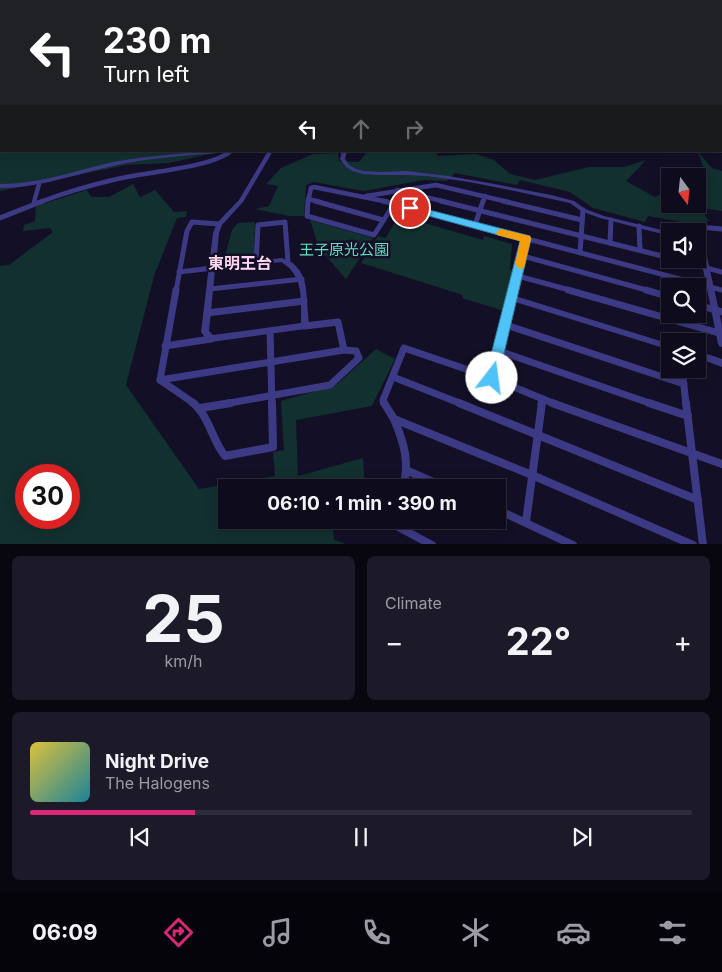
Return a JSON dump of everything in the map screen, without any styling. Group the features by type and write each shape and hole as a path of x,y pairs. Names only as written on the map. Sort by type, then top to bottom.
{"street":[{"path":"0,186 18,187 39,184 119,163 220,152"},
{"path":"0,218 34,204 117,179 180,168 225,156 228,152"},
{"path":"211,339 205,332 219,224 241,201 270,152"},
{"path":"345,152 342,159 345,163 360,171 461,178 572,202 583,210 611,220 661,231"},
{"path":"34,204 39,184"},
{"path":"364,196 436,185 582,220"},
{"path":"394,204 374,235 307,216 308,199 311,188 314,186 346,195 364,196 722,290"},
{"path":"397,190 661,255"},
{"path":"475,225 485,196"},
{"path":"308,199 383,220"},
{"path":"580,253 583,210"},
{"path":"610,243 611,220"},
{"path":"160,380 188,231 192,222 219,224"},
{"path":"256,263 258,225 285,222 288,262"},
{"path":"640,226 640,250"},
{"path":"706,228 722,229"},
{"path":"492,378 526,239"},
{"path":"523,256 661,295"},
{"path":"179,272 282,260 288,262 292,264 302,279 306,326"},
{"path":"722,272 706,268 713,310 721,334 722,344"},
{"path":"518,276 721,334"},
{"path":"210,289 302,279"},
{"path":"512,298 661,344"},
{"path":"207,313 304,301"},
{"path":"706,308 722,312"},
{"path":"165,346 338,322 344,350"},
{"path":"506,325 684,384"},
{"path":"160,380 189,398 200,408 220,450 225,456 273,447 270,331"},
{"path":"406,479 408,470 406,448 394,419 383,400 404,348 492,378 542,399 722,464"},
{"path":"160,380 344,350 356,351 359,358 330,385 200,408"},
{"path":"499,351 688,416"},
{"path":"706,358 722,363"},
{"path":"393,377 538,433 698,500"},
{"path":"683,378 703,544"},
{"path":"526,522 542,399"},
{"path":"394,419 532,475 693,544"},
{"path":"408,470 428,479"},
{"path":"506,513 573,544"},
{"path":"403,529 432,544"}],"green space":[{"path":"0,152 219,152 169,163 126,165 0,191"},
{"path":"436,152 438,156 476,154 494,160 510,174 535,180 589,167 624,167 646,160 626,181 655,197 661,193 661,213 703,213 709,221 686,223 648,216 645,222 593,208 570,192 520,180 517,185 455,173 447,181 424,180 364,191 314,182 306,185 304,216 289,216 255,209 269,206 278,186 266,184 281,168 313,154 338,153 339,161 359,162 366,153"},
{"path":"698,152 712,168 722,171 722,211 706,209 706,168 704,168"},
{"path":"133,184 140,197 155,190 174,212 187,211 186,217 177,218 154,276 126,385 199,489 218,486 218,529 333,529 334,540 346,544 0,544 0,266 9,265 53,232 50,228 23,231 24,225 35,221 36,206 87,190 91,197 109,197"},
{"path":"404,217 483,240 484,236 512,244 510,270 514,271 504,311 462,298 463,295 361,263 378,236 386,238 397,218"},
{"name":"王子原光公園","path":"310,220 373,238 346,279 319,248"},
{"path":"255,222 254,256 224,260 232,230 238,223"},
{"path":"376,349 395,359 372,406 296,420 298,476 363,458 364,479 257,479 275,476 273,452 284,450 281,401 336,385"}],"slow traffic":[{"path":"501,232 526,239 520,265"}],"district":[{"name":"東明王台","path":"240,263"}],"route":[{"path":"410,208 526,239 492,378"}]}
